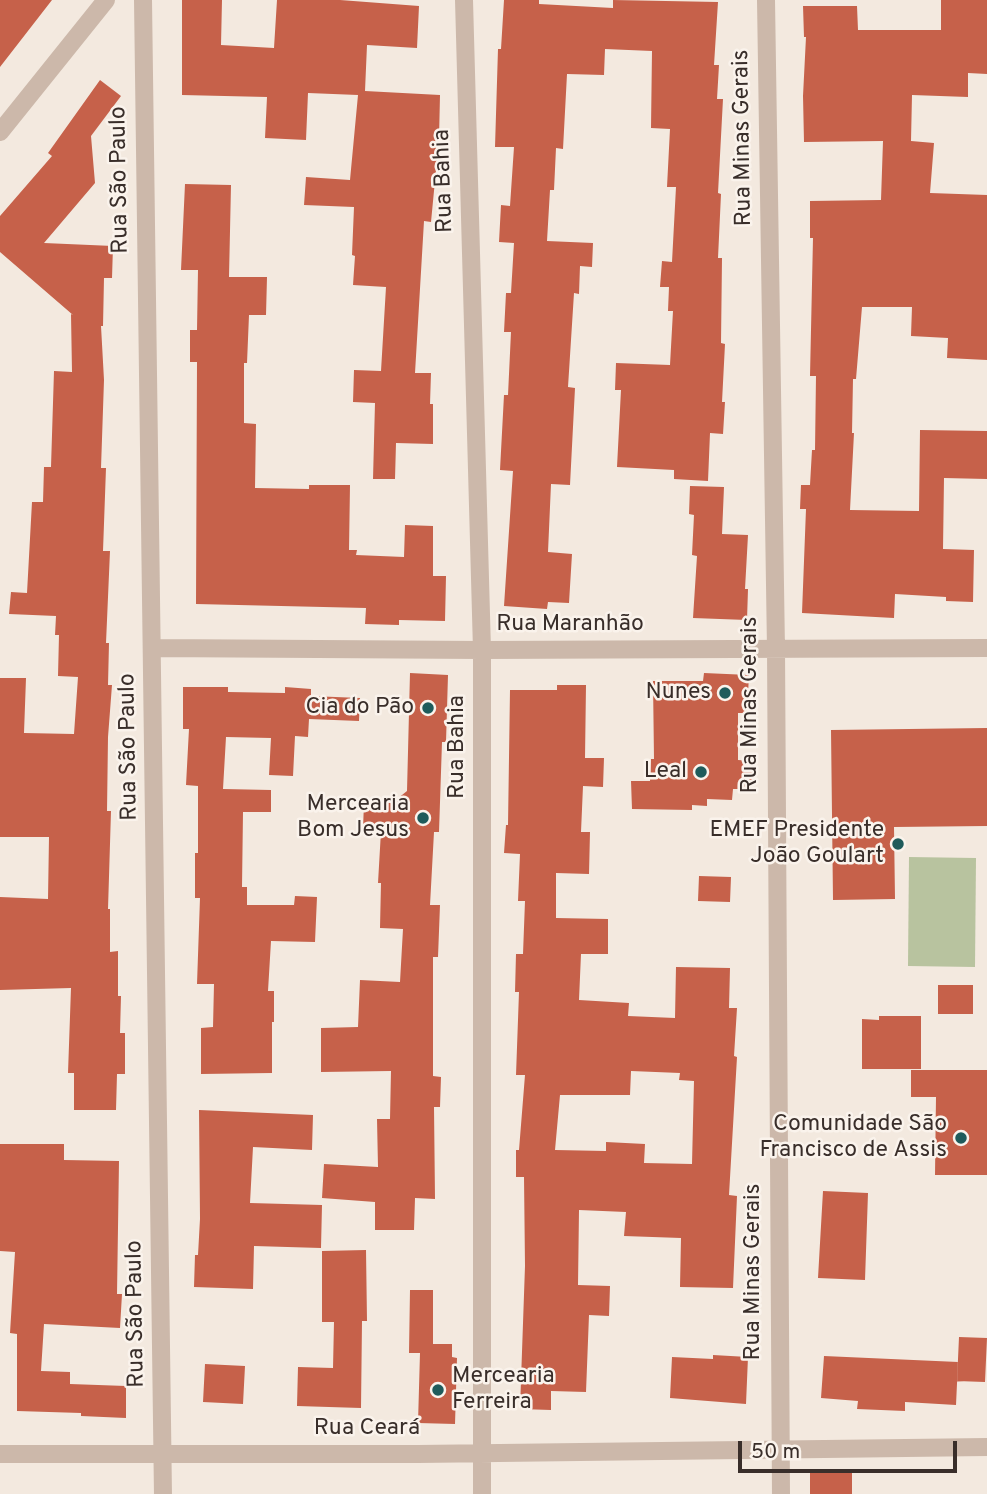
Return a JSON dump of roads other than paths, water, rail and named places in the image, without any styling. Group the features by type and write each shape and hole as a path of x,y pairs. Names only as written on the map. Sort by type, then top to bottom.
{"street":[{"path":"0,132 106,0"},
{"name":"Rua São Paulo","path":"143,0 163,1494"},
{"name":"Rua Bahia","path":"464,0 482,650 482,1494"},
{"name":"Rua Minas Gerais","path":"766,0 776,649 781,1494"},
{"name":"Rua Maranhão","path":"153,648 987,648"},
{"name":"Rua Ceará","path":"0,1454 163,1455 987,1447"}],"place":[{"name":"Nunes","path":"725,693"},
{"name":"Cia do Pão","path":"428,708"},
{"name":"Leal","path":"701,772"},
{"name":"Mercearia Bom Jesus","path":"423,818"},
{"name":"EMEF Presidente João Goulart","path":"898,844"},
{"name":"Comunidade São Francisco de Assis","path":"961,1138"},
{"name":"Mercearia Ferreira","path":"438,1390"}]}
